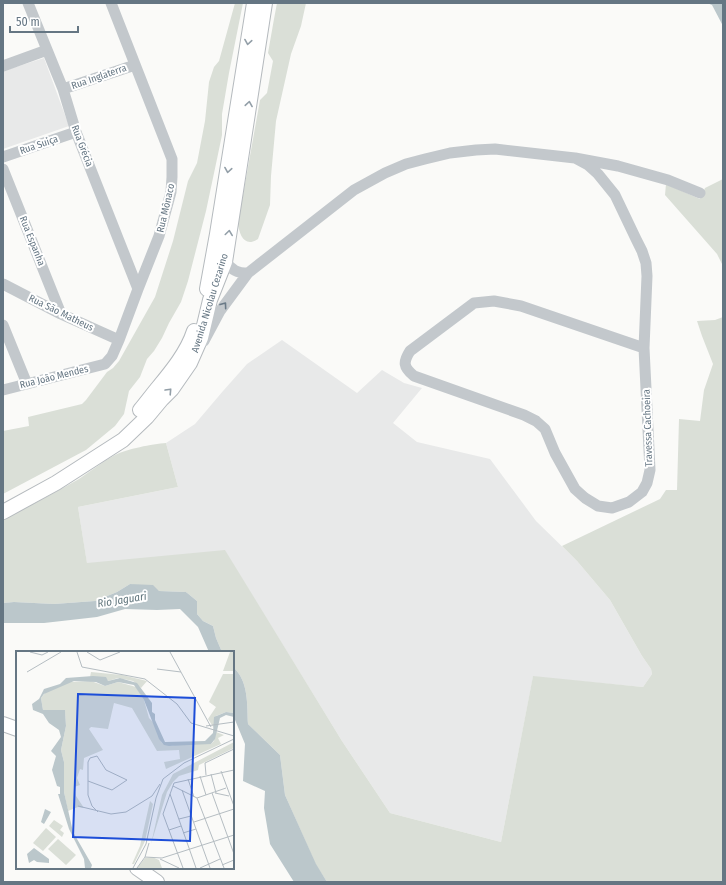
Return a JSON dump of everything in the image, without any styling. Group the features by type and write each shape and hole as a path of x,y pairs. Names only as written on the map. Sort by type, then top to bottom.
{"main road":[{"name":"Avenida Nicolau Cezarino","path":"3,502 57,473 99,444 115,435 134,417 168,376 192,337 208,287 254,3"},
{"name":"Avenida Nicolau Cezarino","path":"3,512 56,483 123,440 147,417 172,388 190,363 201,338 210,300 224,262 265,3"},
{"path":"3,724 16,729"},
{"path":"138,869 157,882"}],"street":[{"name":"Rua Grécia","path":"28,3 63,89 76,132 138,288"},
{"name":"Rua Mônaco","path":"105,364 112,356 119,340 159,236 171,192 172,177 172,159 111,3"},
{"path":"3,66 47,50"},
{"name":"Rua Inglaterra","path":"63,89 135,65"},
{"name":"Rua Suiça","path":"3,157 76,132"},
{"path":"190,363 209,332 220,310 248,273 354,190 385,173 406,164 450,153 495,149 575,158 618,166 668,180 700,193"},
{"name":"Travessa Cachoeira","path":"575,158 588,165 598,174 615,195 642,251 646,264 647,276 644,348 650,470 647,483 642,492 629,502 612,508 598,506 585,498 575,489 554,453 545,429 536,421 524,415 414,376 407,371 405,365 406,357 410,351 474,303 494,301 521,306 644,348"},
{"name":"Rua Espanha","path":"3,169 61,314"},
{"path":"224,262 239,273 248,273"},
{"name":"Rua São Matheus","path":"3,284 61,314 119,340"},
{"path":"3,325 27,384"},
{"name":"Rua João Mendes","path":"3,390 105,364"}],"shaded area":[{"path":"235,3 243,3 222,114 222,135 206,211 181,302 162,338 147,359 140,377 129,391 124,414 115,426 86,450 3,494 3,431 29,426 28,417 82,404 107,372 119,361 155,297 173,241 188,181 197,163 205,121 209,82 214,67 219,61"},
{"path":"277,3 306,3 301,26 291,54 276,121 270,205 258,239 250,242 246,241 241,236 238,223 260,100 267,93 273,61 268,53"},
{"path":"44,58 69,126 3,149 3,71"},
{"path":"723,179 723,266 717,254 665,195 666,184 700,199 705,188"},
{"path":"723,317 723,882 327,882 316,865 285,795 280,755 248,724 245,686 234,668 234,651 222,651 213,626 203,621 197,614 197,601 186,592 159,591 130,584 117,592 95,601 54,604 14,602 3,603 3,519 79,479 115,455 140,447 166,443 178,487 78,507 87,563 225,550 342,741 390,813 501,842 533,676 643,687 652,674 651,669 610,600 577,561 562,546 660,499 666,490 677,490 679,419 700,421 704,390 713,364 697,321 715,320"},
{"path":"282,340 357,393 382,370 404,383 422,388 393,423 417,442 490,459 536,521 577,561 610,600 651,669 652,674 643,687 533,677 501,842 390,813 342,741 225,551 87,564 78,507 178,487 166,443 195,424 247,364"}],"water":[{"path":"707,3 723,3 723,26 712,5"},
{"name":"Rio Jaguari","path":"130,584 153,585 159,591 186,592 197,601 197,614 203,621 213,626 222,651 209,651 198,627 180,609 125,609 97,617 44,623 3,623 3,603 14,602 54,604 95,601 117,592"},
{"path":"234,668 245,686 248,724 280,755 285,795 316,864 327,882 294,882 270,844 264,808 265,791 243,781 245,744 234,717"}]}
